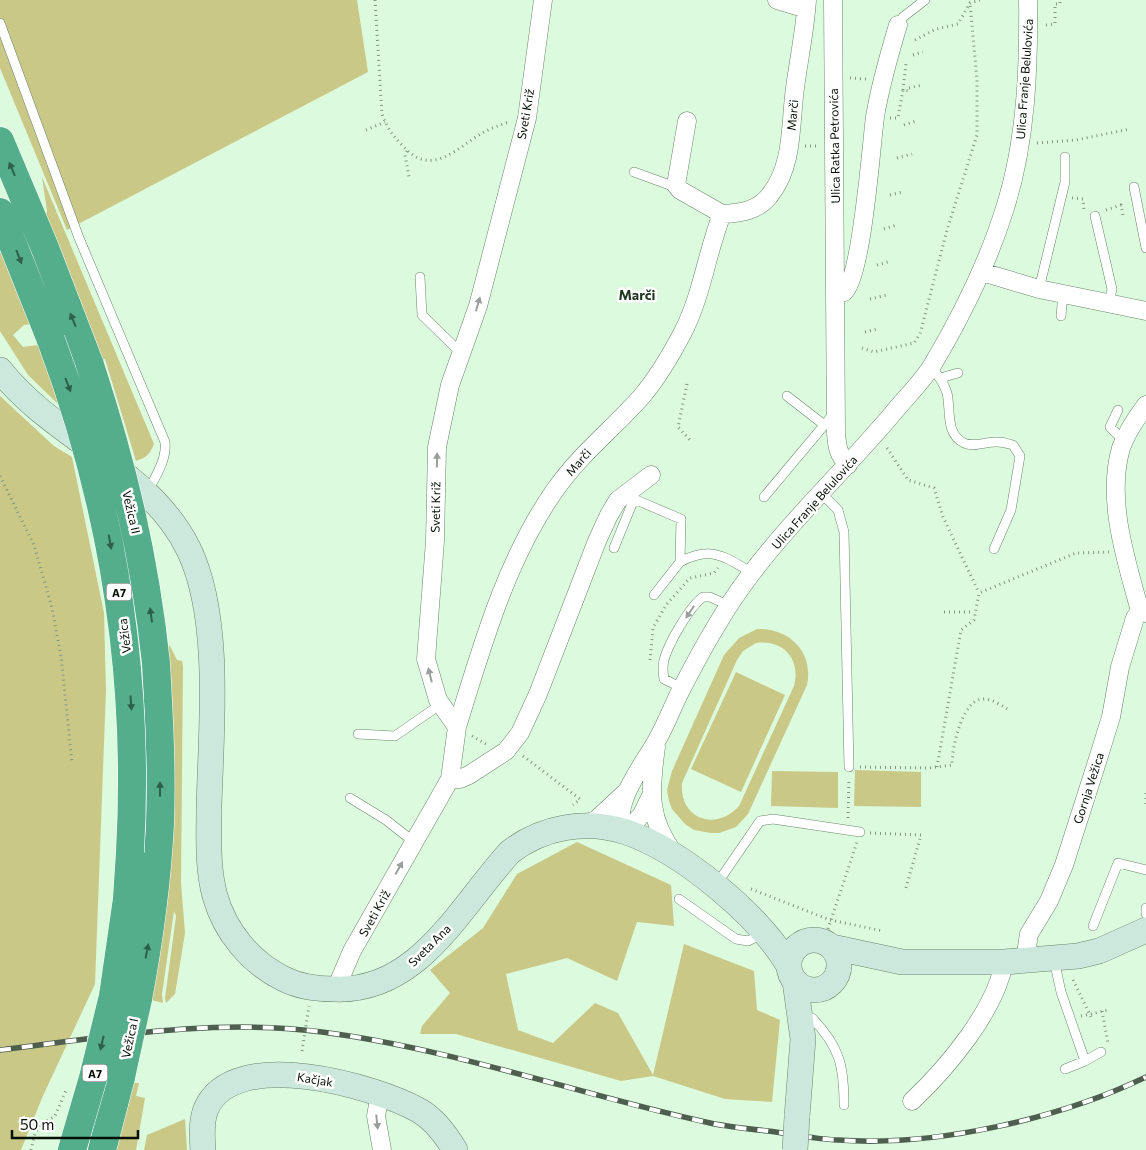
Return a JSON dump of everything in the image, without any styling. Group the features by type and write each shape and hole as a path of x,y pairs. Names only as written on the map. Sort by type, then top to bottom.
{"highway":[{"name":"Vežica II","path":"0,141 90,366 130,500 152,620 160,737 160,824 150,937 125,997"},
{"name":"Vežica","path":"0,212 71,393 90,456 106,521 120,595 129,672 133,793 126,899 125,997"},
{"name":"Vežica I","path":"102,1150 121,1076 125,997"},
{"name":"A7","path":"72,1150 93,1078 125,997"}],"street":[{"name":"Sveti Križ","path":"340,990 340,979 352,951 450,779 457,727 441,704 431,680 426,659 434,542 437,447 450,385 478,306 527,118 543,0"},
{"name":"Marči","path":"457,727 498,601 535,522 554,491 576,462 641,397 673,348 696,301 713,236 722,214 745,212 759,206 770,195 779,178 789,150 794,89 807,4 777,0"},
{"name":"Ulica Ratka Petrovića","path":"833,0 837,449 842,459 848,465"},
{"name":"Ulica Franje Belulovića","path":"651,796 642,814 624,832 619,822 622,805 629,788 657,740 682,688 730,606 752,573 848,465 936,372 982,272 1006,206 1020,142 1026,71 1028,0"},
{"path":"835,293 844,292 851,279 864,209 877,110 898,25"},
{"path":"687,121 676,175 676,185 722,214"},
{"path":"982,272 1039,289 1146,311"},
{"name":"Sveta Ana","path":"0,370 25,398 45,416 147,493 177,529 190,552 206,605 211,667 209,853 215,897 234,936 247,953 264,967 287,981 306,986 340,990 378,983 410,966 435,942 493,871 522,843 574,819 624,832 662,850 716,885 746,899 764,933 780,950 792,974"},
{"name":"Gornja Vežica","path":"912,1101 947,1065 963,1044 995,991 1001,976 1014,961 1028,934 1049,901 1067,855 1110,717 1120,667 1135,618 1144,608 1124,550 1117,477 1124,441 1146,405"},
{"path":"450,779 460,779 506,751 520,733 538,694 597,541 609,515 618,500 650,475"},
{"name":"Ulica Franje Belulovića","path":"657,740 651,796 655,818 667,844 680,861"},
{"name":"Ulica Franje Belulovića","path":"574,819 597,819 629,788"},
{"path":"746,899 823,939 902,962"},
{"path":"792,974 809,990 865,966 902,962 1014,961 1054,958 1098,951 1146,930"},
{"path":"808,1028 792,974 790,959 797,946 823,939"},
{"path":"795,1150 797,1117 808,1028 840,961 823,939"},
{"name":"Kačjak","path":"203,1150 202,1132 206,1108 219,1091 237,1082 258,1076 302,1076 328,1079 380,1094 420,1111 436,1124 455,1150"},
{"path":"380,1094 376,1116 382,1150"}],"lane":[{"path":"898,25 903,17 925,0"},
{"path":"0,23 79,238 165,442 166,451 162,464 147,493"},
{"path":"1039,289 1065,182 1066,157"},
{"path":"634,172 678,188"},
{"path":"1134,187 1146,248"},
{"path":"1095,216 1111,280 1112,289 1108,303"},
{"path":"420,276 422,315 462,353"},
{"path":"1061,316 1064,294"},
{"path":"936,372 958,373"},
{"path":"936,372 948,395 952,429 957,437 963,443 974,445 1000,441 1014,445 1020,456 1011,510 994,549"},
{"path":"787,396 823,424"},
{"path":"1118,410 1110,428 1124,441"},
{"path":"764,497 823,424 836,411"},
{"path":"822,494 838,510 844,532 849,767"},
{"path":"614,548 634,499 681,519 680,562"},
{"path":"654,595 680,562 692,555 719,554 752,573"},
{"path":"682,688 664,680 664,659 692,609 704,597 710,597 730,606"},
{"path":"358,734 395,736 441,704"},
{"path":"350,798 386,820 414,842"},
{"path":"716,885 760,821 773,818 860,832"},
{"path":"1094,926 1118,863 1146,870"},
{"path":"679,899 736,939 748,941 764,933"},
{"path":"1146,908 1146,914"},
{"path":"1054,958 1061,992 1085,1061"},
{"path":"808,1028 837,1049 844,1074 844,1105"},
{"path":"1065,1069 1101,1052"}],"path":[{"path":"375,0 376,38 385,122 387,129 414,157 428,160 440,159 451,155 482,133 497,126 527,118"},
{"path":"915,40 936,29 958,24 970,3 980,0"},
{"path":"1046,25 1055,24 1055,4 1060,4 1060,0"},
{"path":"862,348 874,352 914,343 920,334 947,230 977,135 977,80 970,3"},
{"path":"913,55 923,52"},
{"path":"899,114 906,61"},
{"path":"843,77 875,80"},
{"path":"903,90 922,85"},
{"path":"366,130 385,122"},
{"path":"904,125 916,122"},
{"path":"1034,144 1076,140 1130,129"},
{"path":"796,146 820,146 821,140"},
{"path":"407,151 405,155 409,177"},
{"path":"897,158 912,154"},
{"path":"890,195 902,192"},
{"path":"1072,198 1083,199 1084,211"},
{"path":"1112,207 1121,205 1123,216"},
{"path":"884,229 898,225"},
{"path":"877,265 891,261"},
{"path":"870,299 887,295"},
{"path":"864,332 877,329"},
{"path":"687,384 678,427 692,442"},
{"path":"887,448 908,480 934,488 943,517 979,593 974,620 961,630 937,767"},
{"path":"0,476 34,545 52,608 61,656 72,763"},
{"path":"979,593 1076,553 1124,550"},
{"path":"944,612 974,612"},
{"path":"849,814 849,767 937,767 952,765 952,752 968,706 974,701 982,699 990,700 1009,710"},
{"path":"522,756 580,799 574,819"},
{"path":"1146,793 1146,805"},
{"path":"823,939 860,832 921,835 905,891"},
{"path":"746,899 883,931"},
{"path":"1073,981 1091,1017"},
{"path":"302,1052 309,1006"},
{"path":"1095,1013 1109,1010"},
{"path":"1101,1052 1108,1045 1102,1011"},
{"path":"31,1150 35,1134 40,1125 55,1116 65,1089 71,1084"}],"shaded area":[{"path":"0,0 357,0 368,72 67,230 0,68"},
{"path":"42,177 154,444 147,455 136,461 105,359 99,361 45,218 47,211"},
{"path":"0,244 32,324 24,325 13,335 23,347 38,345 59,405 28,375 0,331"},
{"path":"0,396 54,446 72,457 104,613 106,690 95,984 42,1098 21,1150 0,1150"},
{"path":"757,629 769,630 789,638 797,644 807,662 807,685 748,814 736,827 719,833 694,830 685,824 672,809 667,790 672,771 724,655 739,638","holes":["756,643 775,644 788,653 795,668 794,686 739,806 730,814 720,818 710,820 701,818 686,805 682,783 737,660 743,651"]},
{"path":"169,644 177,660 182,661 183,666 181,883 185,933 175,994 166,1003 165,998 176,916 174,911 162,994 163,1003 151,1000 173,779"},
{"path":"736,672 785,695 741,792 691,769"},
{"path":"855,770 921,772 921,807 854,806"},
{"path":"772,771 838,772 838,808 771,806"},
{"path":"577,842 671,885 674,926 637,922 617,981 567,958 506,974 518,1030 553,1043 595,1003 618,1013 653,1075 684,944 754,971 757,1010 780,1020 772,1102 725,1099 653,1076 621,1081 456,1034 420,1034 422,1026 450,993 430,970 483,928 517,874"},
{"path":"132,1083 139,1083 136,1096 145,1098 136,1150 113,1150"},
{"path":"185,1119 187,1150 144,1150 147,1135"}],"railway":[{"path":"0,1050 120,1035 201,1028 282,1028 322,1032 420,1049 710,1123 821,1139 876,1141 915,1139 996,1127 1075,1106 1146,1077"}],"district":[{"name":"Marči","path":"637,294"}]}
